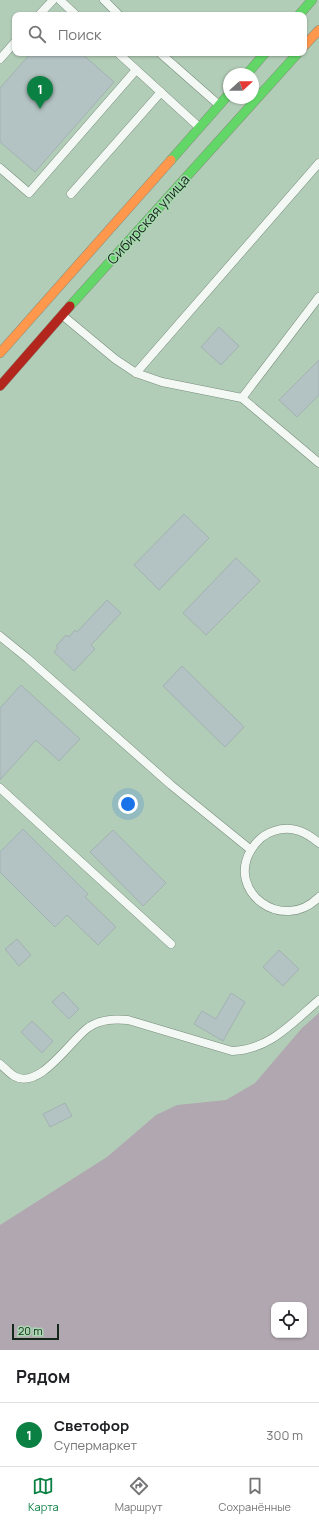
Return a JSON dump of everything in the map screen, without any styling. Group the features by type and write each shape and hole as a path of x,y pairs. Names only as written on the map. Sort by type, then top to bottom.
{"main road":[{"path":"302,12 312,0"},
{"path":"307,43 319,30"},
{"path":"252,68 262,56"},
{"name":"Сибирская улица","path":"0,386 295,56"},
{"name":"Сибирская улица","path":"0,353 223,101"}],"lane":[{"path":"42,12 53,0"},
{"path":"60,0 73,12"},
{"path":"104,0 116,12"},
{"path":"0,59 12,45"},
{"path":"121,56 199,128"},
{"path":"163,56 219,105"},
{"path":"0,168 29,193 136,70"},
{"path":"72,194 161,92"},
{"path":"136,373 319,163"},
{"path":"242,398 319,297"},
{"path":"62,315 115,359 136,373 162,382 242,398 319,463"},
{"path":"0,636 171,785 251,850"},
{"path":"0,788 171,944"},
{"path":"319,843 309,834 295,829 281,829 267,833 256,842 251,850 248,855 245,869 247,883 254,896 265,906 279,911 293,911 307,907 319,897"},
{"path":"0,1064 15,1076 25,1078 38,1074 48,1068 77,1037 90,1027 112,1019 128,1020 232,1051 243,1051 260,1046 278,1036 319,1000"}],"shaded area":[{"path":"319,1013 319,1350 0,1350 0,1225 107,1157 156,1115 177,1105 226,1100 255,1083 302,1028"}],"building":[{"path":"28,56 84,56 114,82 35,172 0,142 0,88"},
{"path":"219,327 239,346 221,365 201,347"},
{"path":"319,360 319,395 297,417 279,400"},
{"path":"184,514 209,538 159,590 134,565"},
{"path":"236,558 260,581 206,635 183,613"},
{"path":"107,600 121,613 91,645 95,649 74,671 54,652 58,648 56,646 66,635 69,637 75,630 77,632"},
{"path":"182,666 244,727 225,747 163,686"},
{"path":"21,685 80,739 59,761 36,740 0,780 0,708"},
{"path":"23,829 88,894 85,897 116,927 98,945 67,915 55,927 0,872 0,852"},
{"path":"113,830 166,883 143,906 90,852"},
{"path":"17,939 31,955 19,966 5,949"},
{"path":"279,950 299,969 283,986 263,967"},
{"path":"63,992 79,1009 69,1019 52,1002"},
{"path":"231,993 245,1002 223,1041 194,1024 202,1011 216,1019"},
{"path":"32,1021 53,1041 42,1053 21,1032"},
{"path":"65,1103 72,1116 50,1127 43,1114"}],"traffic: fast":[{"path":"302,12 312,0"},
{"path":"252,68 262,56"},
{"path":"70,306 295,56"},
{"path":"171,160 223,101"}],"traffic: slow":[{"path":"307,43 319,30"},
{"path":"0,353 171,160"}],"traffic: jam":[{"path":"0,386 70,306"}],"place":[{"name":"Светофор","path":"40,109"}]}
